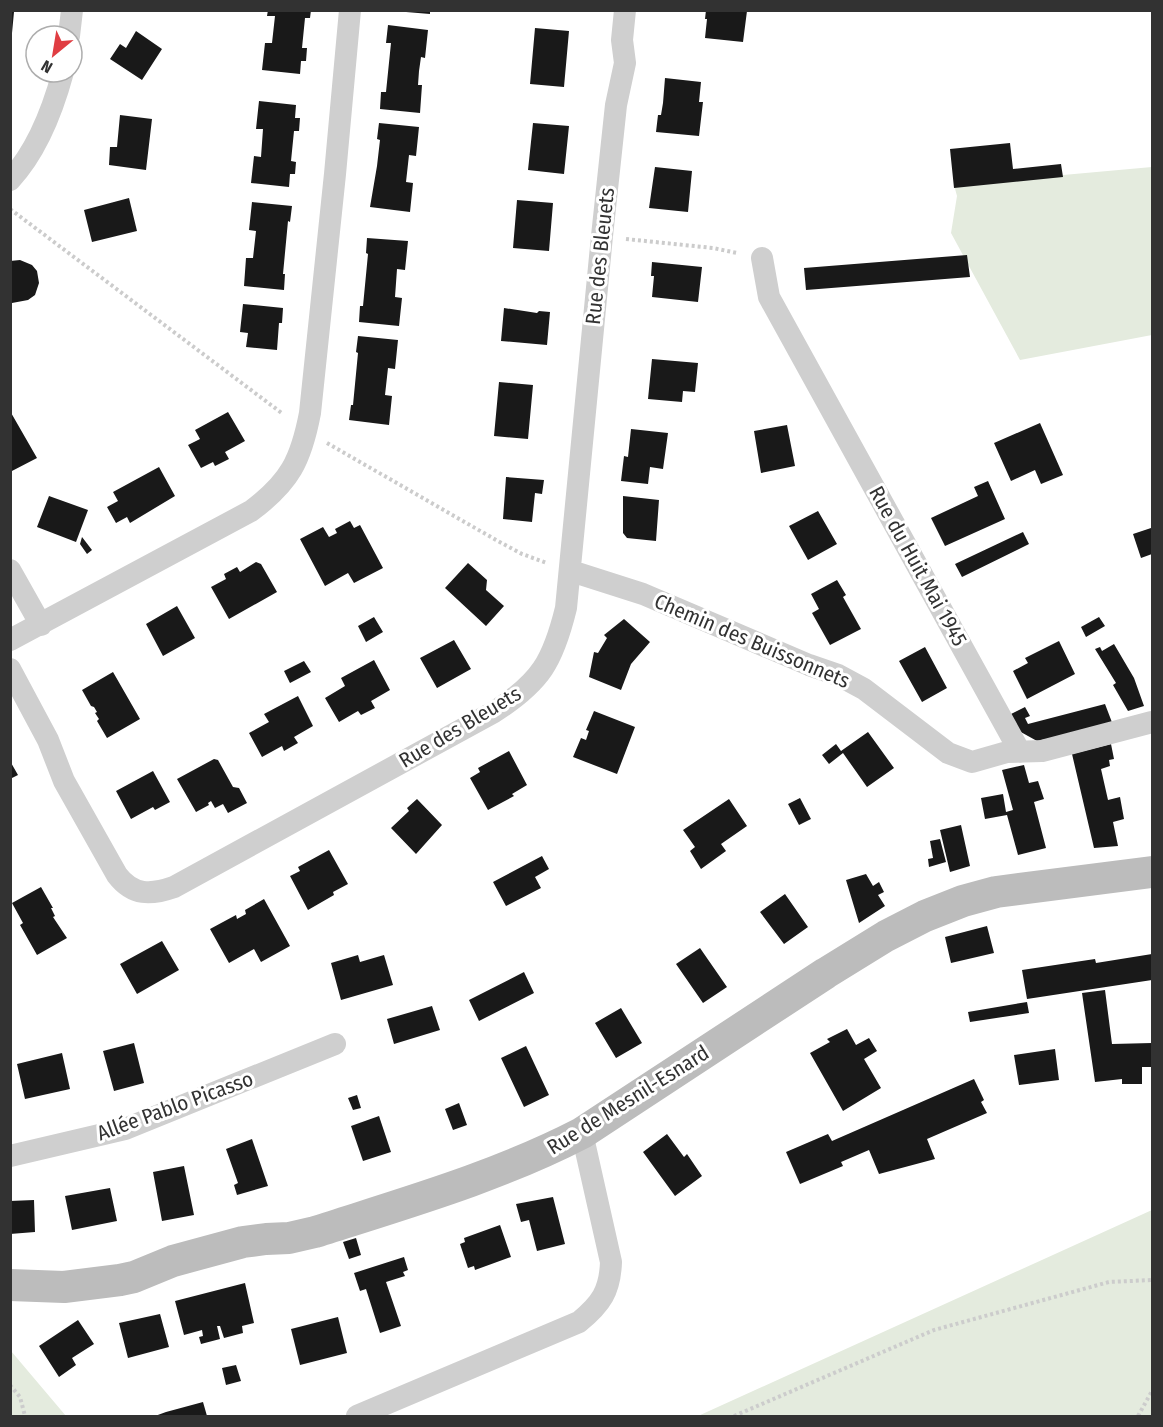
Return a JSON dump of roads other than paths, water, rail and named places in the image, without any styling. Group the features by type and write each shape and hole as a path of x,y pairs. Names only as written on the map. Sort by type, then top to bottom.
{"street":[{"path":"10,640 251,512 280,487 292,472 307,430 310,413 350,10"},
{"name":"Rue des Bleuets","path":"10,669 48,740 64,781 117,875 132,889 144,893 157,893 174,887 494,712 517,697 534,681 550,659 567,608 562,568 616,105 623,81 625,63 622,40 625,10"},
{"path":"10,180 21,169 39,135 59,84"},
{"name":"Rue du Huit Mai 1945","path":"762,258 769,297 1020,752"},
{"name":"Chemin des Buissonnets","path":"562,568 643,594 809,665 838,675 864,689 948,753 972,762 1007,752 1020,752"},
{"path":"10,570 41,625"},
{"path":"1020,752 1042,751 1152,722"},
{"name":"Rue de Mesnil-Esnard","path":"10,1285 64,1287 134,1277 173,1261 243,1242 289,1238 315,1232 496,1172 541,1154 582,1133 826,973 885,936 925,916 963,901 996,892 1152,872"},
{"name":"Allée Pablo Picasso","path":"10,1156 125,1129 335,1044"},
{"path":"357,1416 579,1322 595,1309 604,1295 610,1278 611,1262 582,1133"}]}
